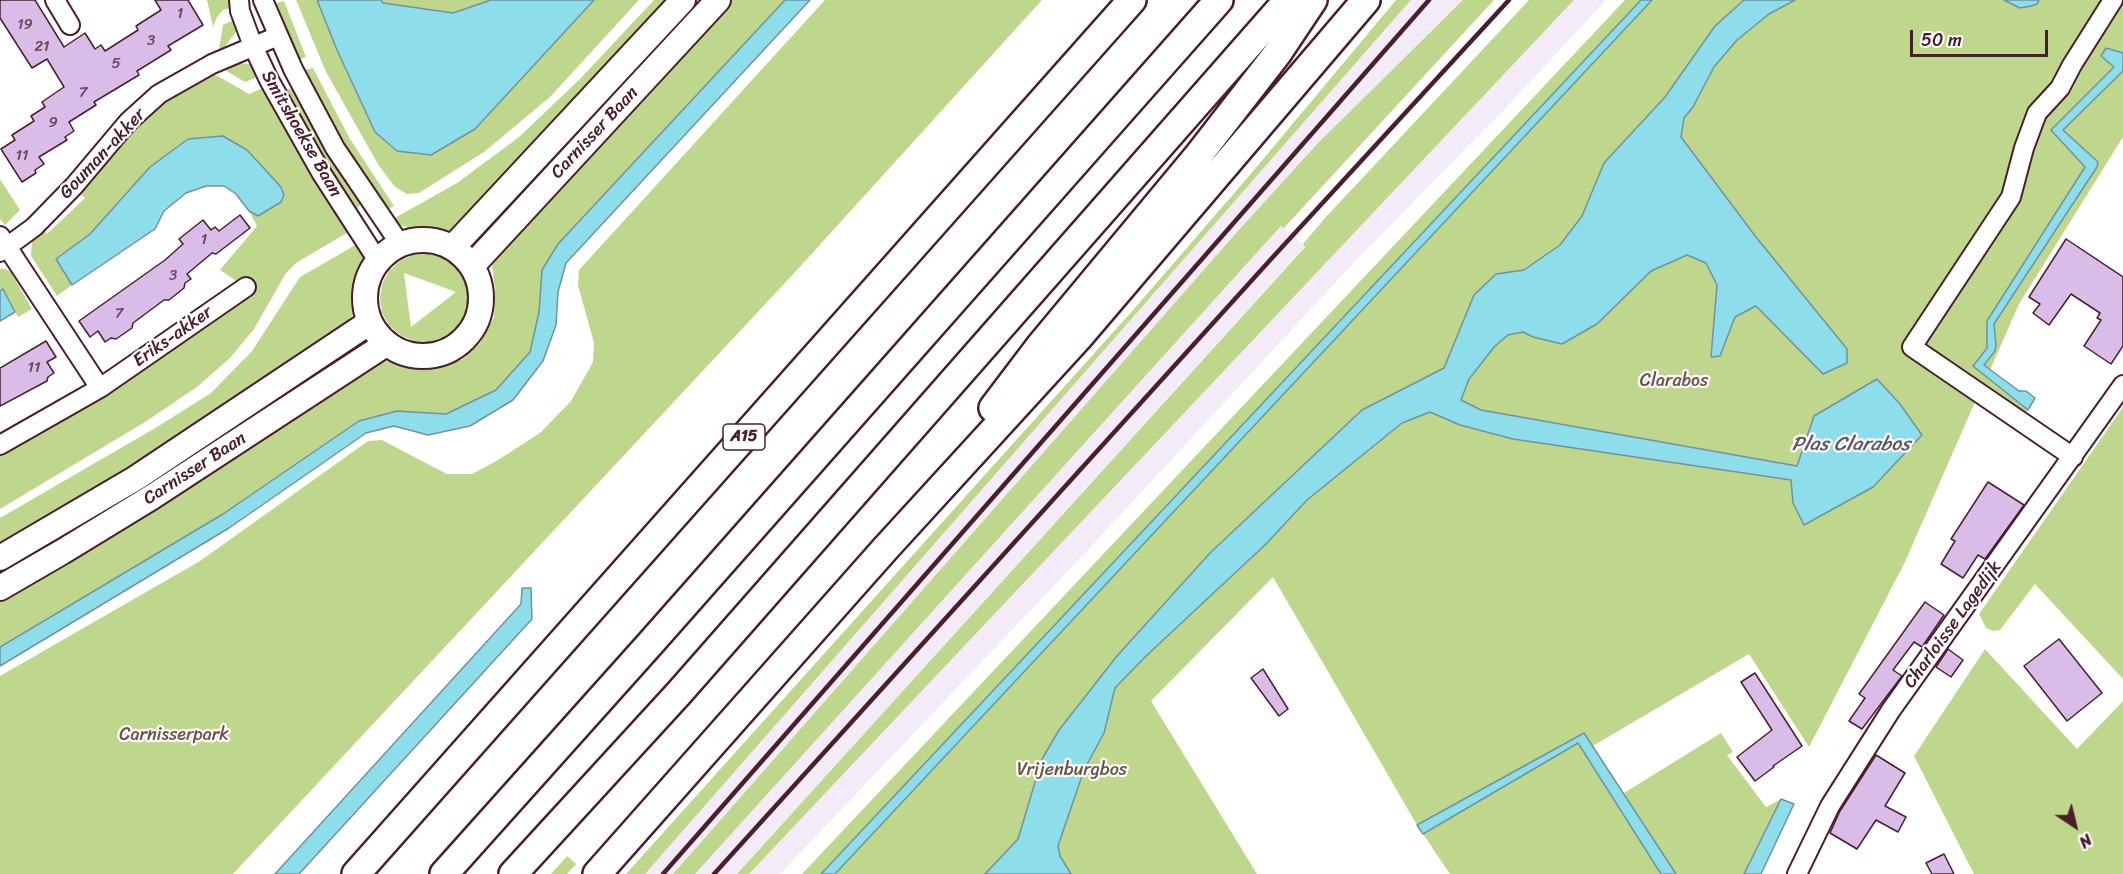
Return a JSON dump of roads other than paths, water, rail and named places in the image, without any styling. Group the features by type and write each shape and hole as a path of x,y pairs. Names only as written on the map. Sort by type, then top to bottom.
{"highway":[{"name":"A15","path":"356,874 1132,0"},
{"path":"444,874 1219,0"},
{"path":"513,874 679,693 1288,0"},
{"path":"885,549 1041,346 1197,157 1276,54 1313,0"},
{"path":"597,874 885,549 1078,338 1366,0"}],"main road":[{"name":"Carnisser Baan","path":"453,247 683,0"},
{"name":"Carnisser Baan","path":"472,266 718,0"},
{"path":"427,239 453,247 464,255 472,266 479,279 482,294 481,309 468,336 457,346 443,353 429,356 414,356 386,344 370,322 365,306 365,290 370,274 378,261 399,244 413,240 427,239"},
{"name":"Carnisser Baan","path":"0,558 136,478 370,322"},
{"name":"Carnisser Baan","path":"0,588 152,497 386,344"}],"street":[{"path":"55,0 70,25"},
{"name":"Smitshoekse Baan","path":"239,0 240,12 269,80 322,174 378,261"},
{"name":"Smitshoekse Baan","path":"263,0 278,36 335,148 399,244"},
{"path":"2073,457 1912,347 2010,197 2037,113 2060,88 2113,7"},
{"name":"Gouman-akker","path":"2,245 34,227 74,186 128,122 159,94 212,64 278,36"},
{"path":"2,245 100,388"},
{"name":"Eriks-akker","path":"0,445 100,388 246,286"},
{"name":"Charloisse Lagedijk","path":"1797,874 1830,806 1891,710 2123,385"}],"water":[{"path":"317,0 381,0 383,3 453,13 491,0 594,0 475,129 431,155 397,151 375,132 337,50"},
{"path":"785,0 810,0 566,263 558,292 556,325 543,361 513,400 470,426 428,435 394,426 366,433 229,528 0,666 0,647 223,514 359,421 397,411 446,414 496,390 530,352 539,312 542,270 558,244"},
{"path":"1641,0 1652,0 835,874 821,874"},
{"name":"Plas Clarabos","path":"1744,0 1795,0 1769,14 1737,40 1714,67 1693,107 1684,118 1681,137 1756,237 1847,349 1847,363 1823,374 1756,306 1735,317 1720,356 1711,357 1717,285 1706,263 1687,255 1651,271 1597,324 1562,344 1533,337 1523,332 1508,335 1495,346 1469,379 1461,400 1481,410 1797,466 1814,416 1877,379 1900,404 1922,435 1873,487 1804,525 1793,503 1791,480 1513,439 1460,425 1430,412 1402,423 1307,500 1266,544 1115,688 1104,733 1084,770 1058,846 1060,856 1071,874 985,874 1018,839 1042,759 1059,730 1117,656 1210,553 1362,410 1444,368 1474,295 1496,274 1524,270 1560,245 1582,216 1604,163 1665,97 1715,26"},
{"path":"2004,0 2039,0 2037,4 2020,8"},
{"path":"2106,48 2123,53 2123,71 2063,130 2098,162 2097,167 1994,324 1995,351 1984,365 2019,391 2026,391 2035,398 2028,410 1973,366 1987,348 1987,321 2085,167 2051,130 2114,67 2101,56"},
{"path":"223,136 247,150 281,187 284,195 281,202 258,216 249,211 236,194 224,186 206,186 186,193 164,211 155,229 72,285 56,259 90,234 150,167 188,139"},
{"path":"3,289 15,312 0,321 0,291"},
{"path":"522,588 531,588 532,619 299,874 275,874 521,604"},
{"path":"1584,733 1676,874 1661,874 1578,743 1423,834 1417,825"},
{"path":"1781,799 1794,804 1761,874 1744,874"}],"railway":[{"path":"663,874 1429,0"},
{"path":"714,874 1509,0"}],"park label":[{"name":"Clarabos","path":"1674,381"},
{"name":"Carnisserpark","path":"174,735"},
{"name":"Vrijenburgbos","path":"1072,770"}]}
